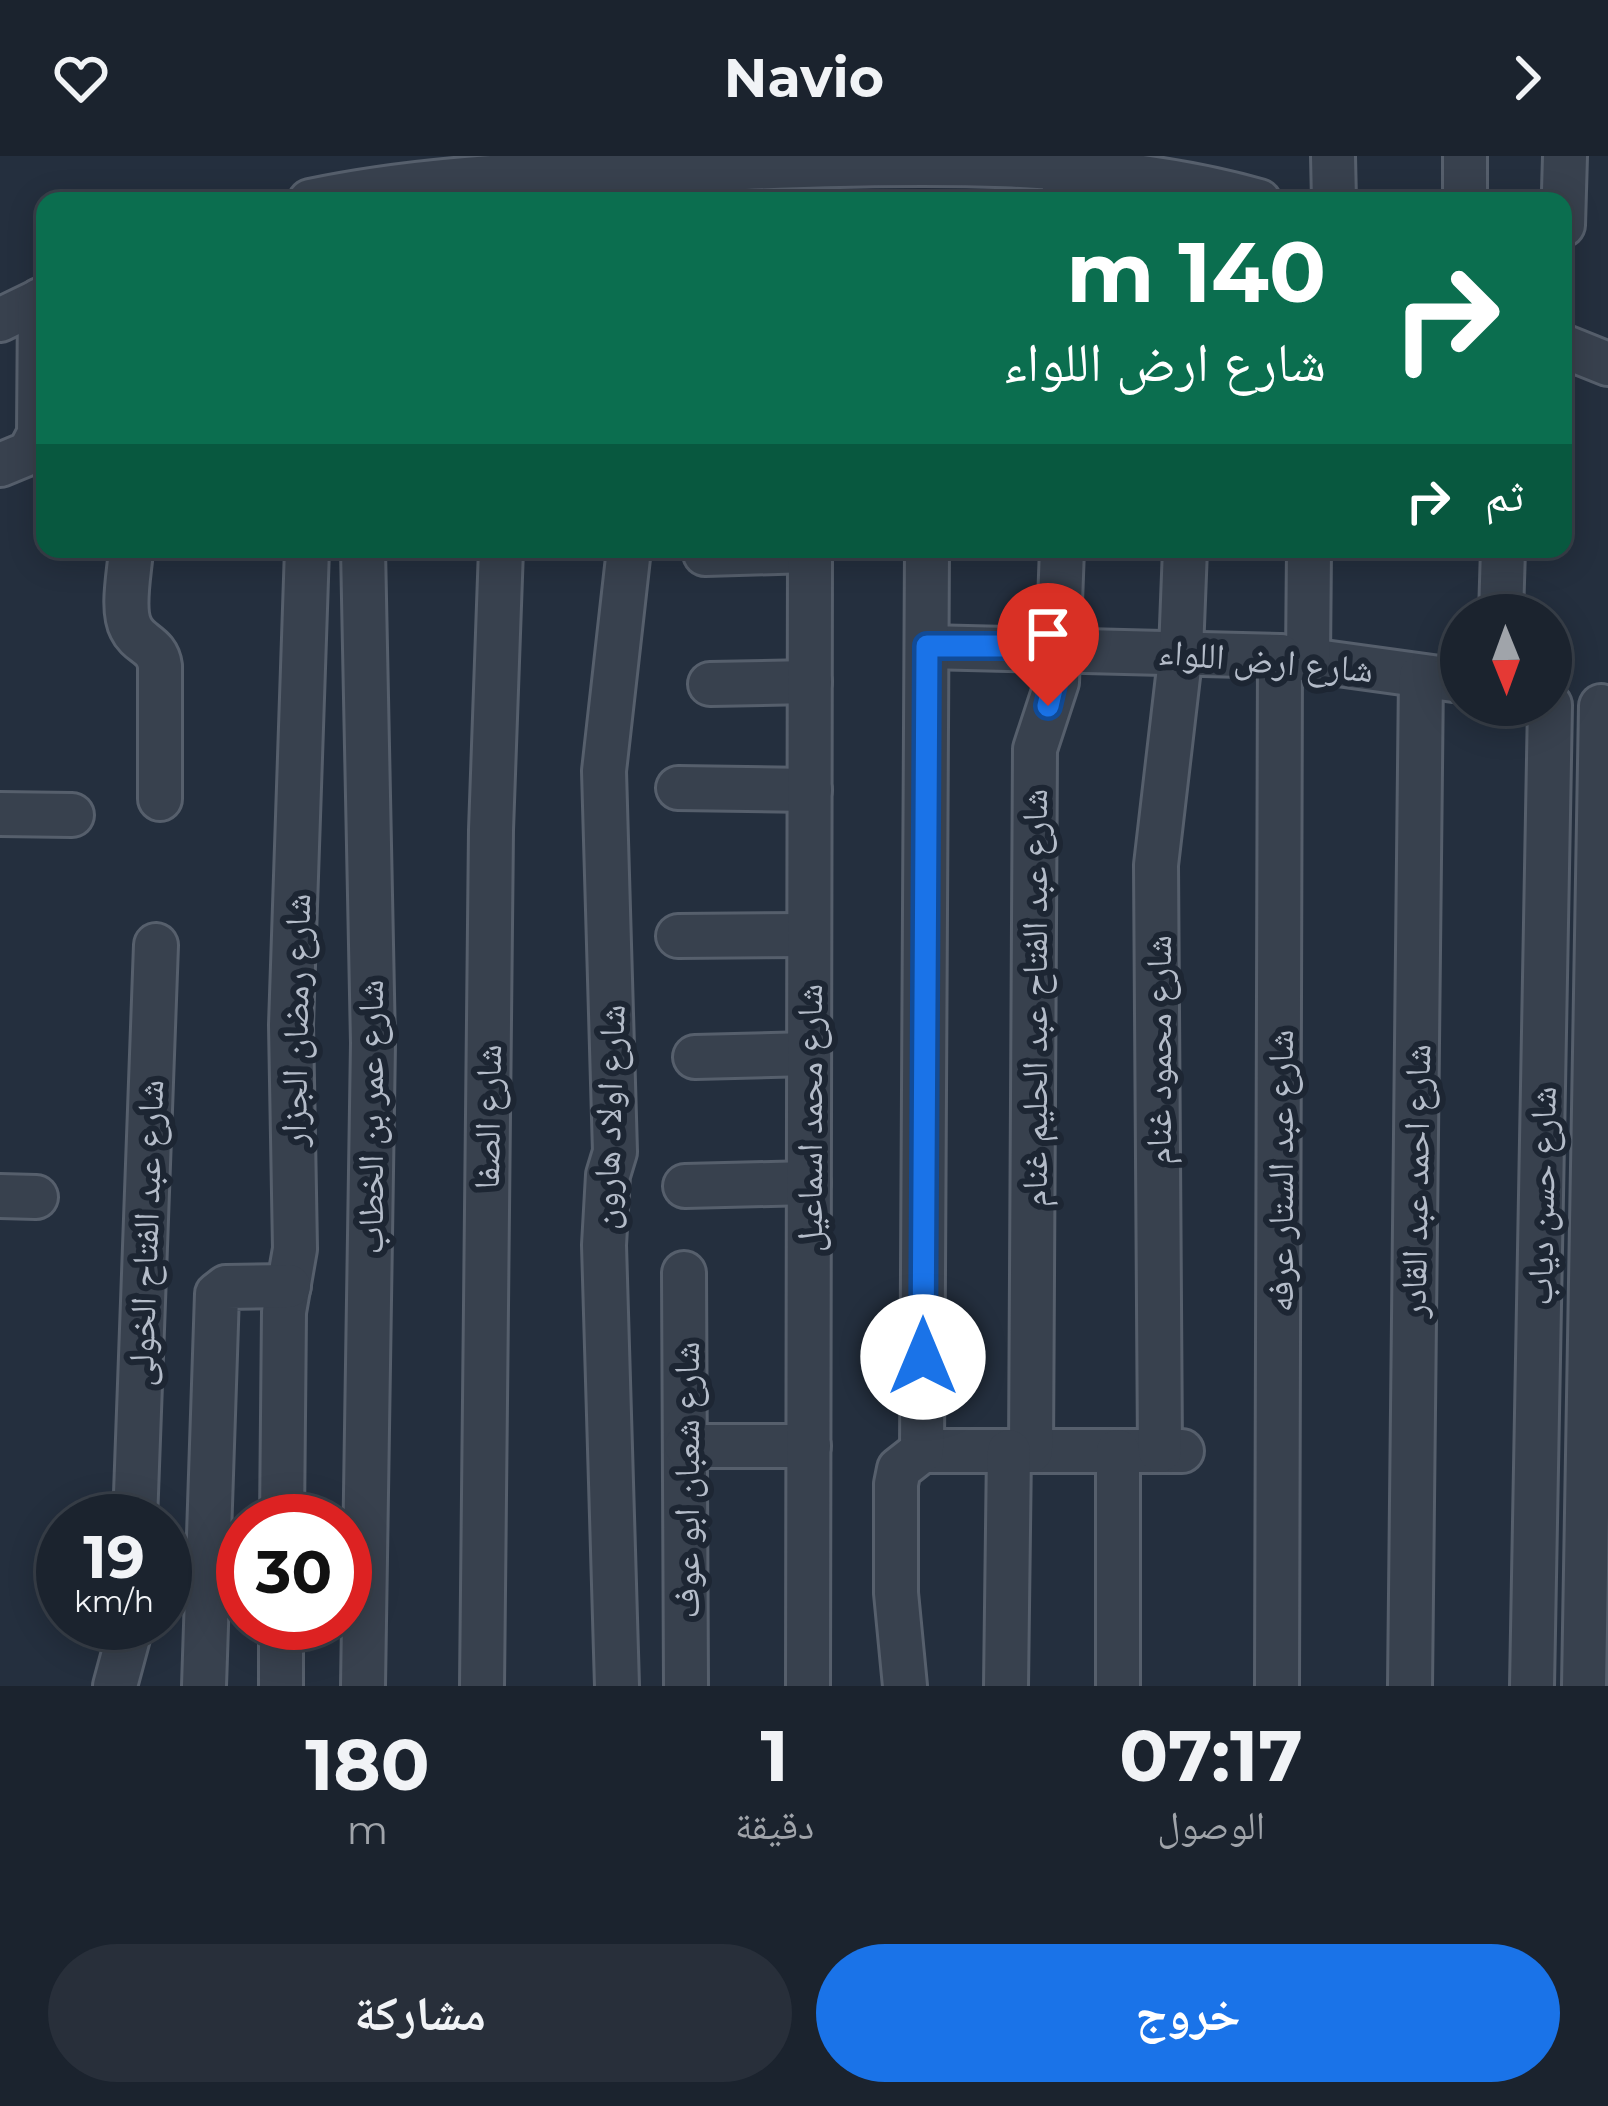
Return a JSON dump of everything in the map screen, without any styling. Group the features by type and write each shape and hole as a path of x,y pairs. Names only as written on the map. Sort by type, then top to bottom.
{"street":[{"path":"1333,156 1334,192"},
{"path":"1465,156 1465,192"},
{"path":"1564,192 1565,156"},
{"path":"427,192 510,188 728,162 825,172 1064,173 1106,163 1192,178 1233,192"},
{"path":"0,320 36,302"},
{"path":"1572,350 1608,364"},
{"path":"0,465 29,453 36,440"},
{"path":"131,558 128,620 134,634 154,649 160,666 160,799"},
{"name":"شارع رمضان الجزار","path":"282,1494 289,1286 295,1249 291,1024 308,558"},
{"name":"شارع عمر بن الخطاب","path":"363,558 373,1043 363,1686"},
{"name":"شارع الصفا","path":"482,1686 491,830 501,558"},
{"name":"شارع اولاد هارون","path":"617,1686 604,1245 608,1174 615,1152 604,771 628,558"},
{"name":"شارع محمد اسماعيل","path":"808,1686 810,558"},
{"path":"922,1451 927,558"},
{"name":"شارع عبد الفتاح عبد الحليم غنام","path":"1006,1686 1020,1451 1035,749 1057,682 1062,558"},
{"name":"شارع محمود غنام","path":"1118,1451 1171,1451 1156,865 1181,651 1185,558"},
{"name":"شارع عبد الستار عرفه","path":"1277,1686 1294,658 1308,558"},
{"path":"1502,594 1503,558"},
{"name":"شارع ارض اللواء","path":"927,646 1062,646 1294,658 1440,678"},
{"path":"710,684 810,682"},
{"path":"1572,703 1605,707 1584,1686"},
{"name":"شارع احمد عبد القادر","path":"1410,1686 1440,711"},
{"name":"شارع حسن دياب","path":"1532,1686 1550,726"},
{"path":"678,788 810,790"},
{"path":"0,814 72,815"},
{"path":"677,936 809,935"},
{"name":"شارع عبد الفتاح الخولى","path":"136,1494 156,945"},
{"path":"695,1057 809,1054"},
{"path":"686,1186 809,1183"},
{"name":"شارع شعبان ابو عوف","path":"684,1274 686,1686"},
{"path":"205,1686 218,1294 226,1287 289,1286"},
{"path":"686,1446 809,1446"},
{"path":"905,1686 896,1593 896,1484 899,1469 922,1451 1118,1451 1118,1686"},
{"path":"115,1686 124,1650"},
{"path":"281,1650 281,1686"}],"route":[{"path":"923,1357 927,646 1062,646 1048,706"}]}
